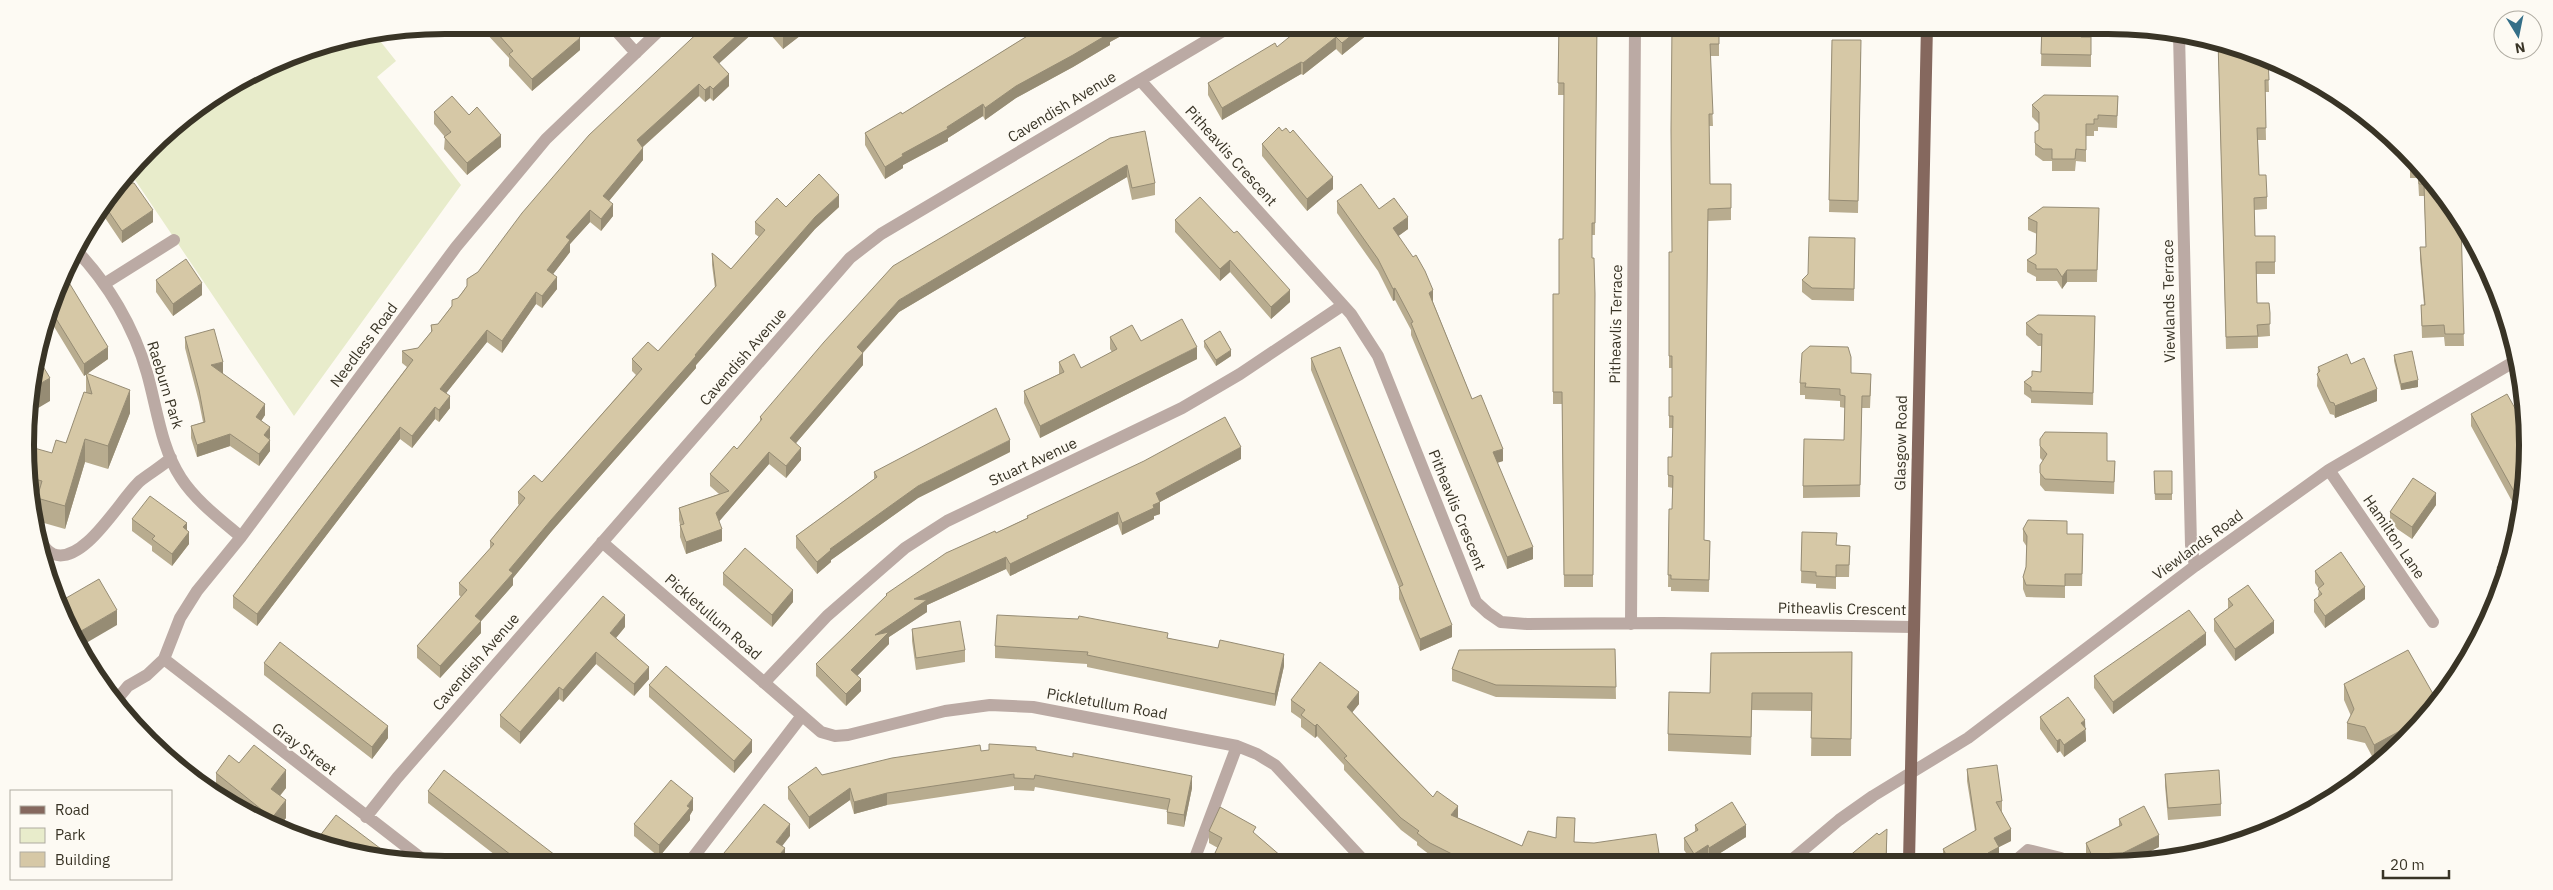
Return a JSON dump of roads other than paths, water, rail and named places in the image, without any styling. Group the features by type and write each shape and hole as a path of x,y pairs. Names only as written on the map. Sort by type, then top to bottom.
{"main road":[{"name":"Glasgow Road","path":"1909,856 1927,34"}],"street":[{"path":"619,34 636,53"},
{"name":"Needless Road","path":"120,696 128,686 147,675 164,659 180,618 197,591 241,537 456,247 493,201 546,139 656,34"},
{"name":"Cavendish Avenue","path":"366,817 602,542 850,258 881,234 1218,34"},
{"name":"Pitheavlis Terrace","path":"1630,624 1635,34"},
{"name":"Viewlands Terrace","path":"2178,40 2191,545 2195,566"},
{"name":"Pitheavlis Crescent","path":"1140,80 1350,314 1378,356 1476,602 1501,622 1526,624 1913,627"},
{"path":"104,284 174,240"},
{"name":"Raeburn Park","path":"80,255 104,284 119,307 142,357 171,458 182,478 201,500 241,537"},
{"name":"Stuart Avenue","path":"764,683 827,616 905,548 947,521 1182,408 1240,374 1343,306"},
{"name":"Viewlands Road","path":"1910,775 1968,738 2195,566 2329,470 2511,364"},
{"path":"48,550 60,556 76,551 106,523 140,481 171,458"},
{"name":"Hamilton Lane","path":"2329,470 2432,622"},
{"name":"Pickletullum Road","path":"602,542 801,717 821,732 835,736 848,735 945,711 990,706 1033,707 1237,746 1257,754 1275,765 1360,856"},
{"name":"Gray Street","path":"164,659 417,855"},
{"path":"694,856 801,717"},
{"path":"1196,856 1237,746"},
{"path":"1796,856 1838,820 1873,796 1910,775"},
{"path":"2021,856 2028,850 2053,856"}]}
